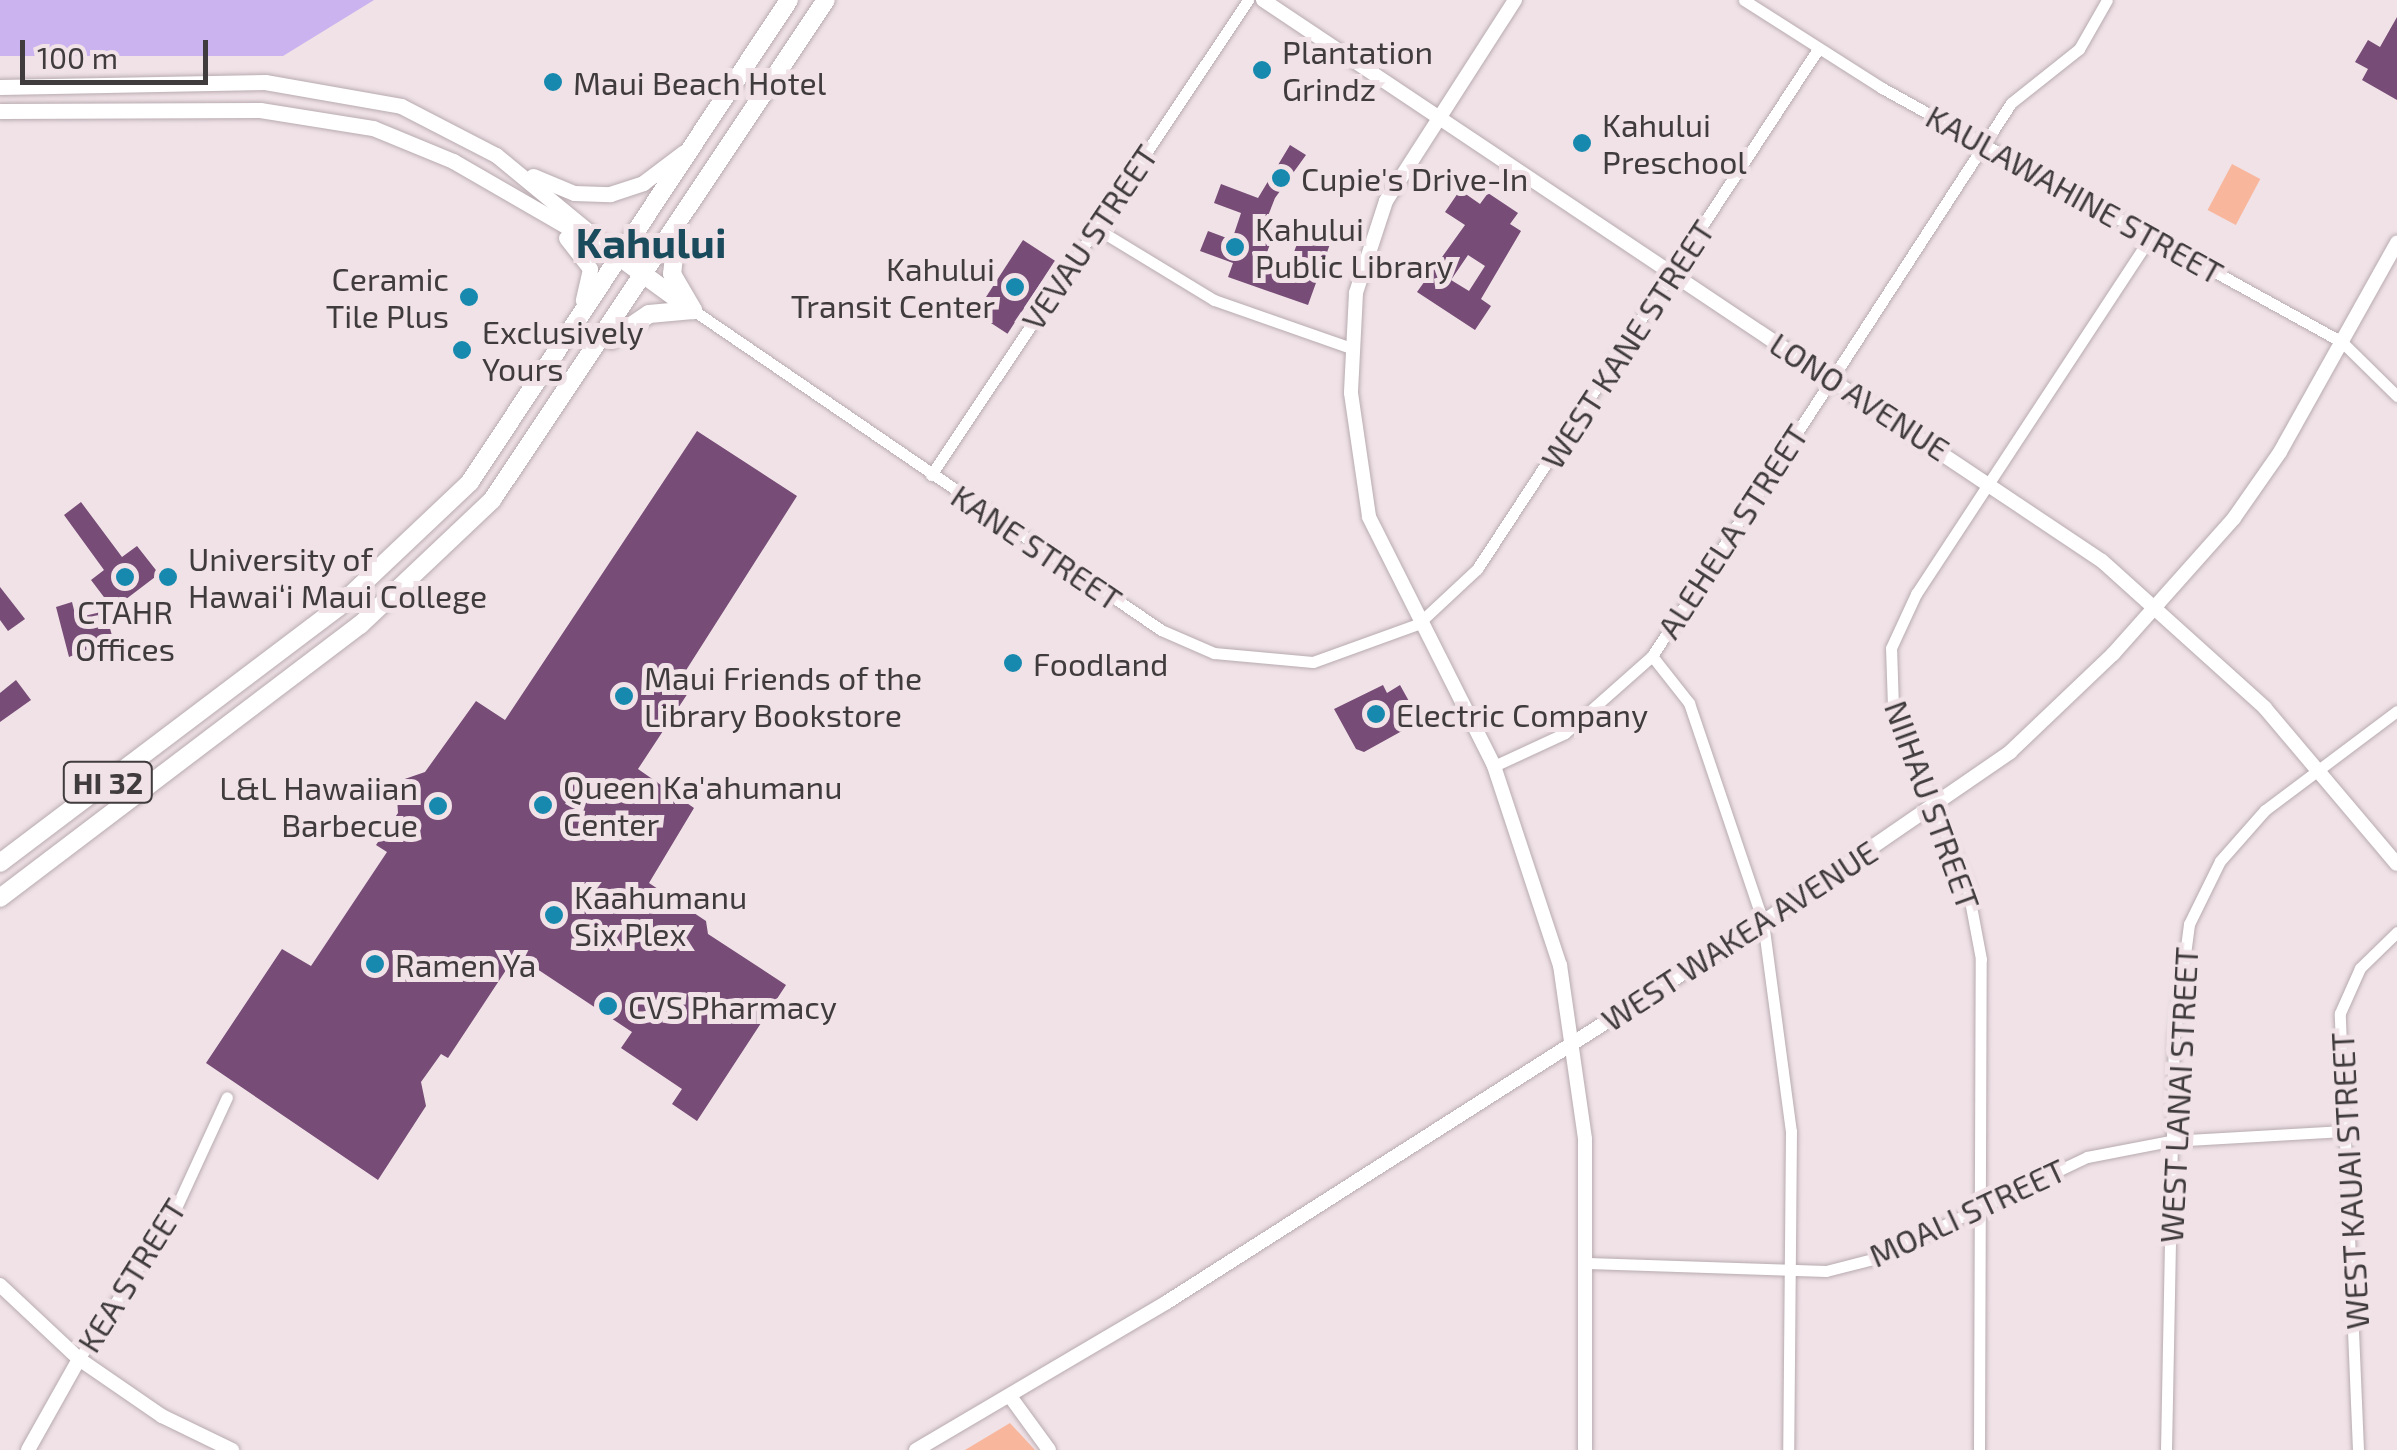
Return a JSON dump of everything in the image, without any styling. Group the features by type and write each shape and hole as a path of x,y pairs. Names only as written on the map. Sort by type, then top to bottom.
{"main road":[{"name":"HI 32","path":"0,898 233,723 429,566 492,500 596,352 826,0"},
{"name":"HI 32","path":"0,864 216,701 410,546 490,456 786,6"},
{"path":"786,6 808,28"},
{"path":"0,87 265,82 401,106 557,188 610,194 658,174 704,130"},
{"path":"390,134 401,106"},
{"path":"0,111 260,110 390,134 620,258 692,310"},
{"path":"496,155 620,258"},
{"path":"538,211 590,269 574,330"},
{"path":"678,226 672,274 692,310"},
{"path":"596,352 649,314 692,310"},
{"path":"216,701 233,723"}],"street":[{"name":"VEVAU STREET","path":"931,474 1248,0"},
{"name":"LONO AVENUE","path":"1262,0 1434,118 1991,481 2157,606 2317,769 2397,864"},
{"path":"1515,0 1434,118 1369,244 1351,348 1353,432 1370,517 1418,624 1494,766 1560,965 1574,1042 1588,1263 1585,1450"},
{"name":"KAULAWAHINE STREET","path":"1744,0 1818,49 2342,342 2397,396"},
{"name":"ALEHELA STREET","path":"1494,766 1565,733 1652,656 1985,144 2024,90 2079,49 2106,0"},
{"name":"WEST KANE STREET","path":"1418,624 1496,545 1818,49"},
{"path":"1094,228 1214,300 1351,348"},
{"name":"NIIHAU STREET","path":"1979,1450 1984,1204 1982,959 1967,885 1893,708 1891,648 1991,481 2151,236"},
{"name":"WEST WAKEA AVENUE","path":"916,1450 1012,1399 1762,922 1936,808 2060,707 2157,606 2243,505 2397,243"},
{"name":"KANE STREET","path":"692,310 1142,619 1214,653 1313,662 1418,624"},
{"path":"1652,656 1689,703 1762,922 1791,1131 1794,1268 1788,1450"},
{"name":"WEST LANAI STREET","path":"2166,1450 2170,1141 2189,924 2220,862 2264,810 2397,712"},
{"name":"WEST KAUAI STREET","path":"2358,1450 2340,1014 2360,968 2397,932"},
{"name":"KEA STREET","path":"28,1450 79,1359 175,1210 226,1097"},
{"name":"MOALI STREET","path":"1588,1263 1794,1268 1856,1265 2086,1157 2170,1141 2344,1131"},
{"path":"0,1285 79,1359 162,1416 232,1450"},
{"path":"1012,1399 1049,1450"}],"shaded area":[{"path":"0,0 374,0 283,56 0,56"},
{"path":"2232,164 2260,179 2236,225 2208,210"},
{"path":"1010,1423 1035,1450 965,1450"}],"building":[{"path":"2397,17 2397,100 2362,80 2368,69 2355,62 2368,40 2380,47"},
{"name":"Kahului Public Library","path":"1290,145 1306,155 1275,198 1266,221 1277,225 1266,255 1290,263 1301,233 1330,244 1308,305 1228,277 1233,263 1200,251 1208,231 1232,240 1241,213 1214,203 1221,184 1258,198"},
{"path":"1460,190 1480,204 1488,193 1518,213 1510,224 1521,231 1481,299 1491,306 1475,330 1417,292 1465,225 1445,212","holes":["1468,255 1485,266 1469,291 1451,280"]},
{"name":"Kahului Transit Center","path":"1023,240 1055,261 1007,334 976,313"},
{"name":"Queen Ka'ahumanu Center","path":"697,431 797,496 676,686 688,693 638,769 694,808 649,883 706,921 708,934 786,985 697,1121 672,1104 682,1089 621,1048 632,1032 516,955 448,1058 441,1054 421,1082 426,1106 378,1180 206,1063 282,949 311,966 387,852 376,845 398,813 396,782 425,772 476,701 505,720"},
{"path":"81,502 122,557 137,546 159,574 113,609 91,580 104,570 64,515"},
{"path":"0,587 25,619 8,631 0,620"},
{"path":"72,602 76,618 105,611 113,639 69,657 56,607"},
{"path":"16,680 31,700 0,722 0,693"},
{"name":"Electric Company","path":"1383,685 1387,693 1400,685 1420,721 1364,752 1356,749 1334,709"}],"place":[{"name":"Plantation Grindz","path":"1262,70"},
{"name":"Maui Beach Hotel","path":"553,82"},
{"name":"Kahului Preschool","path":"1582,143"},
{"name":"Cupie's Drive-In","path":"1281,178"},
{"name":"Kahului Public Library","path":"1235,247"},
{"name":"Kahului Transit Center","path":"1015,287"},
{"name":"Ceramic Tile Plus","path":"469,297"},
{"name":"Exclusively Yours","path":"462,350"},
{"name":"CTAHR Offices","path":"125,577"},
{"name":"University of Hawai‘i Maui College","path":"168,577"},
{"name":"Foodland","path":"1013,663"},
{"name":"Maui Friends of the Library Bookstore","path":"624,696"},
{"name":"Electric Company","path":"1376,714"},
{"name":"Queen Ka'ahumanu Center","path":"543,805"},
{"name":"L&L Hawaiian Barbecue","path":"438,806"},
{"name":"Kaahumanu Six Plex","path":"554,915"},
{"name":"Ramen Ya","path":"375,964"},
{"name":"CVS Pharmacy","path":"608,1006"}],"district":[{"name":"Kahului","path":"651,241"}]}
